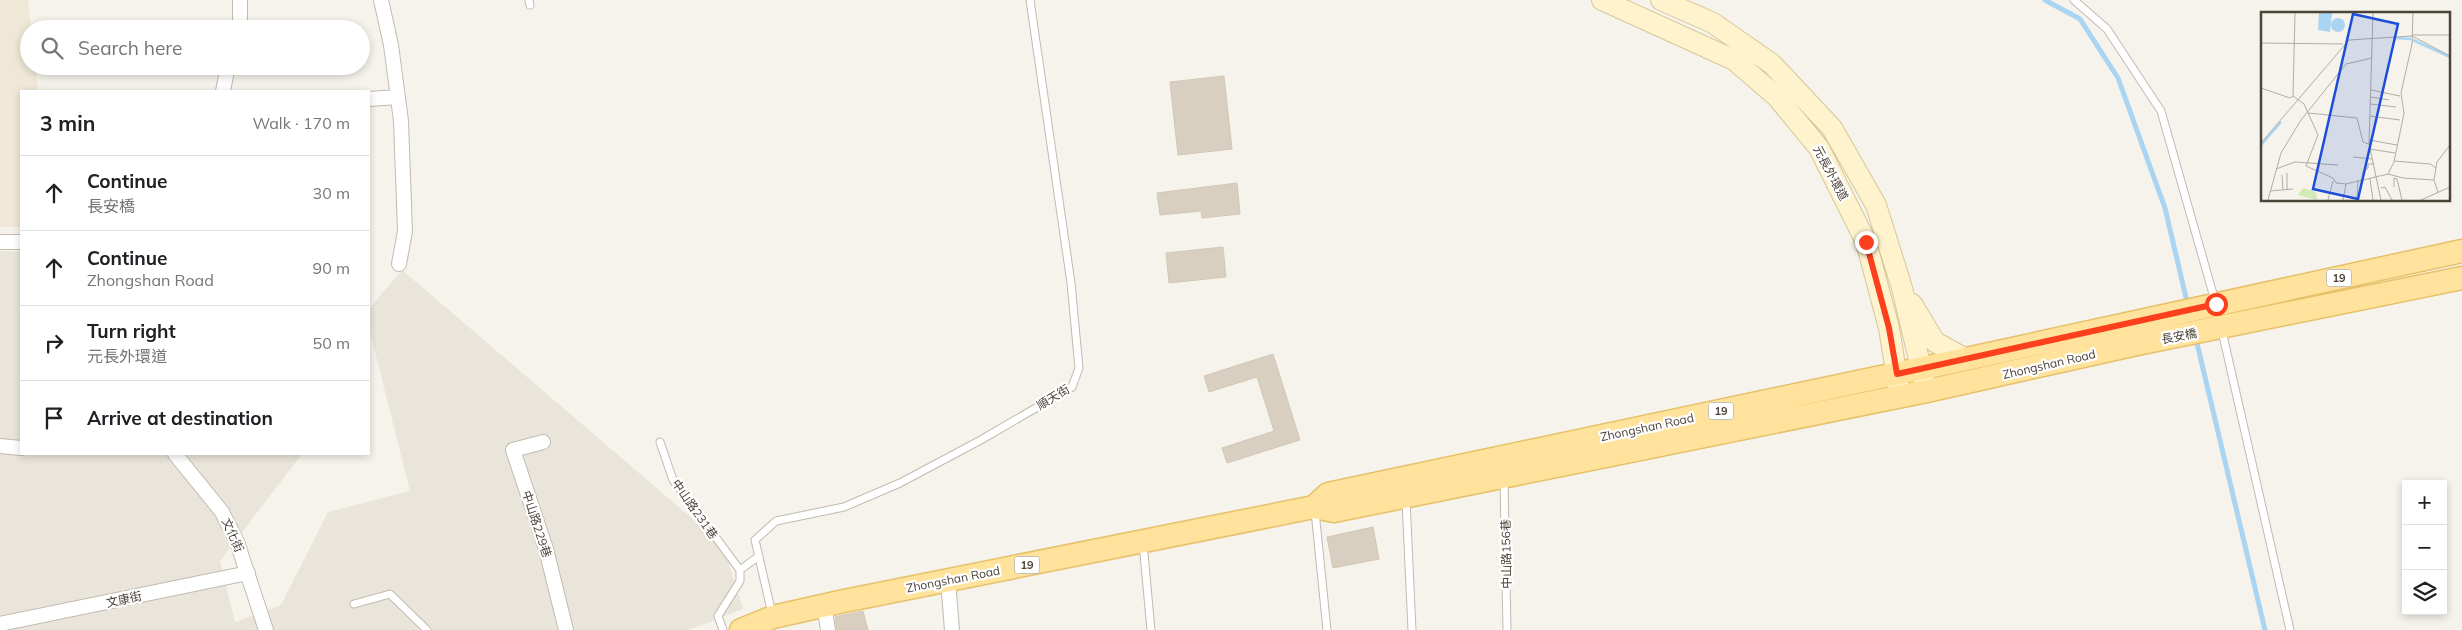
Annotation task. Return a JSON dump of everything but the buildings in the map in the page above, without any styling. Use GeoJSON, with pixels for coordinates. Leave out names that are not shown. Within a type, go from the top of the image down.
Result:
{"type":"FeatureCollection","features":[{"type":"Feature","properties":{"kind":"main road","name":"19"},"geometry":{"type":"LineString","coordinates":[[2218,316],[2462,251]]}},
{"type":"Feature","properties":{"kind":"main road","name":"19"},"geometry":{"type":"LineString","coordinates":[[2218,316],[2462,278]]}},
{"type":"Feature","properties":{"kind":"main road","name":"長安橋"},"geometry":{"type":"LineString","coordinates":[[2131,322],[2218,316]]}},
{"type":"Feature","properties":{"kind":"main road","name":"長安橋"},"geometry":{"type":"LineString","coordinates":[[2136,344],[2218,316]]}},
{"type":"Feature","properties":{"kind":"main road","name":"Zhongshan Road"},"geometry":{"type":"LineString","coordinates":[[1314,507],[1328,494],[1966,360],[2131,322]]}},
{"type":"Feature","properties":{"kind":"main road","name":"Zhongshan Road"},"geometry":{"type":"LineString","coordinates":[[741,630],[773,617],[824,605],[1143,543],[1314,507],[1334,511],[1406,497],[1900,397],[2136,344]]}},
{"type":"Feature","properties":{"kind":"street"},"geometry":{"type":"LineString","coordinates":[[240,0],[240,20]]}},
{"type":"Feature","properties":{"kind":"street"},"geometry":{"type":"LineString","coordinates":[[381,0],[392,45],[401,121],[405,231],[399,264]]}},
{"type":"Feature","properties":{"kind":"street","name":"元長外環道"},"geometry":{"type":"LineString","coordinates":[[1602,0],[1734,60],[1777,97],[1819,148],[1866,242],[1889,328],[1900,397]]}},
{"type":"Feature","properties":{"kind":"street","name":"元長外環道"},"geometry":{"type":"LineString","coordinates":[[1662,0],[1713,22],[1772,64],[1832,128],[1876,205],[1902,288],[1920,369],[1927,391]]}},
{"type":"Feature","properties":{"kind":"street"},"geometry":{"type":"LineString","coordinates":[[223,90],[226,75]]}},
{"type":"Feature","properties":{"kind":"street"},"geometry":{"type":"LineString","coordinates":[[370,99],[398,98]]}},
{"type":"Feature","properties":{"kind":"street"},"geometry":{"type":"LineString","coordinates":[[0,242],[20,242]]}},
{"type":"Feature","properties":{"kind":"street"},"geometry":{"type":"LineString","coordinates":[[1902,288],[1935,342],[1966,360]]}},
{"type":"Feature","properties":{"kind":"street","name":"中山路229巷"},"geometry":{"type":"LineString","coordinates":[[543,442],[513,450],[546,549],[566,630]]}},
{"type":"Feature","properties":{"kind":"street"},"geometry":{"type":"LineString","coordinates":[[0,446],[20,448]]}},
{"type":"Feature","properties":{"kind":"street","name":"文化街"},"geometry":{"type":"LineString","coordinates":[[176,455],[222,512],[237,542],[266,630]]}},
{"type":"Feature","properties":{"kind":"street","name":"文康街"},"geometry":{"type":"LineString","coordinates":[[0,624],[248,573]]}},
{"type":"Feature","properties":{"kind":"street"},"geometry":{"type":"LineString","coordinates":[[948,580],[952,630]]}},
{"type":"Feature","properties":{"kind":"street"},"geometry":{"type":"LineString","coordinates":[[824,605],[828,630]]}},
{"type":"Feature","properties":{"kind":"lane","name":"順天街"},"geometry":{"type":"LineString","coordinates":[[773,617],[756,540],[776,521],[844,507],[900,484],[1072,387],[1079,368],[1071,283],[1030,0]]}},
{"type":"Feature","properties":{"kind":"lane"},"geometry":{"type":"LineString","coordinates":[[2074,0],[2107,29],[2161,111],[2218,316],[2290,630]]}},
{"type":"Feature","properties":{"kind":"lane","name":"中山路231巷"},"geometry":{"type":"LineString","coordinates":[[660,442],[673,480],[740,570]]}},
{"type":"Feature","properties":{"kind":"lane","name":"中山路156巷"},"geometry":{"type":"LineString","coordinates":[[1504,477],[1507,630]]}},
{"type":"Feature","properties":{"kind":"lane"},"geometry":{"type":"LineString","coordinates":[[1406,497],[1412,630]]}},
{"type":"Feature","properties":{"kind":"lane"},"geometry":{"type":"LineString","coordinates":[[1314,507],[1326,630]]}},
{"type":"Feature","properties":{"kind":"lane"},"geometry":{"type":"LineString","coordinates":[[1143,543],[1151,630]]}},
{"type":"Feature","properties":{"kind":"lane"},"geometry":{"type":"LineString","coordinates":[[723,630],[718,616],[740,581],[740,570],[759,556]]}},
{"type":"Feature","properties":{"kind":"lane"},"geometry":{"type":"LineString","coordinates":[[354,604],[390,594],[427,630]]}},
{"type":"Feature","properties":{"kind":"shaded area"},"geometry":{"type":"Polygon","coordinates":[[[0,0],[28,0],[30,20],[20,20],[20,75],[37,75],[38,90],[20,90],[20,227],[0,227],[0,0]]]}},
{"type":"Feature","properties":{"kind":"shaded area"},"geometry":{"type":"Polygon","coordinates":[[[0,251],[20,252],[20,455],[301,455],[220,561],[235,622],[281,605],[328,512],[410,491],[370,332],[370,308],[402,270],[723,545],[743,609],[689,630],[0,630],[0,251]]]}},
{"type":"Feature","properties":{"kind":"waterway"},"geometry":{"type":"LineString","coordinates":[[2045,0],[2080,19],[2118,78],[2165,208],[2188,306]]}},
{"type":"Feature","properties":{"kind":"waterway"},"geometry":{"type":"LineString","coordinates":[[2196,339],[2265,630]]}},
{"type":"Feature","properties":{"kind":"route"},"geometry":{"type":"LineString","coordinates":[[1866,242],[1889,328],[1897,374],[2216,304]]}}]}
